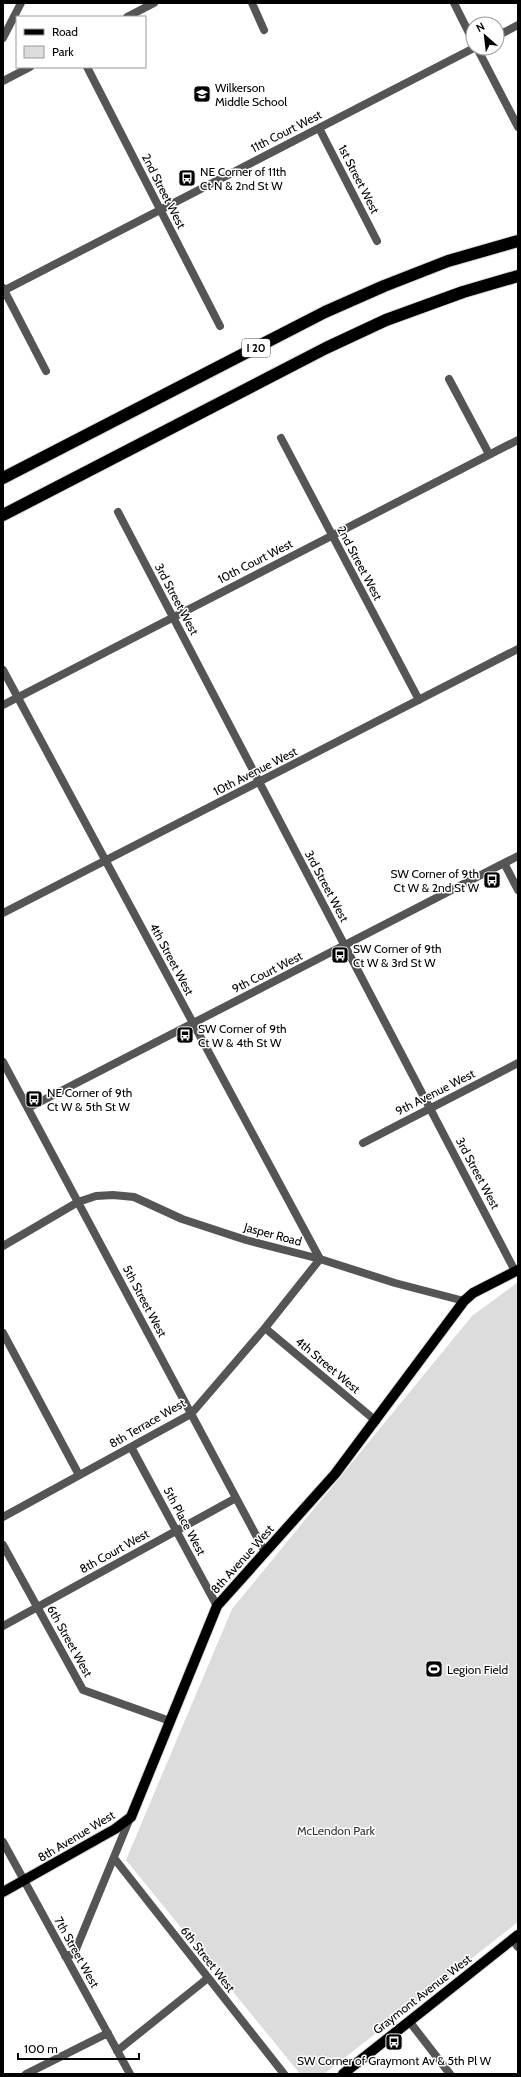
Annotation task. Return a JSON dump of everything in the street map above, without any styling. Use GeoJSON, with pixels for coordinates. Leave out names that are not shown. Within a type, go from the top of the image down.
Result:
{"type":"FeatureCollection","features":[{"type":"Feature","properties":{"kind":"highway","name":"I 20"},"geometry":{"type":"LineString","coordinates":[[3,478],[325,312],[384,286],[441,264],[518,241]]}},
{"type":"Feature","properties":{"kind":"highway"},"geometry":{"type":"LineString","coordinates":[[3,515],[326,348],[386,320],[463,292],[518,276]]}},
{"type":"Feature","properties":{"kind":"main road","name":"8th Avenue West"},"geometry":{"type":"LineString","coordinates":[[3,1892],[25,1882],[115,1829],[131,1817],[217,1606],[335,1474],[464,1301],[473,1293],[517,1271]]}},
{"type":"Feature","properties":{"kind":"main road","name":"Graymont Avenue West"},"geometry":{"type":"LineString","coordinates":[[343,2074],[409,2021],[516,1940]]}},
{"type":"Feature","properties":{"kind":"street"},"geometry":{"type":"LineString","coordinates":[[3,38],[21,3]]}},
{"type":"Feature","properties":{"kind":"street"},"geometry":{"type":"LineString","coordinates":[[129,16],[154,3]]}},
{"type":"Feature","properties":{"kind":"street"},"geometry":{"type":"LineString","coordinates":[[252,3],[264,30]]}},
{"type":"Feature","properties":{"kind":"street"},"geometry":{"type":"LineString","coordinates":[[454,3],[465,24]]}},
{"type":"Feature","properties":{"kind":"street"},"geometry":{"type":"LineString","coordinates":[[505,32],[518,25]]}},
{"type":"Feature","properties":{"kind":"street","name":"11th Court West"},"geometry":{"type":"LineString","coordinates":[[3,290],[465,53]]}},
{"type":"Feature","properties":{"kind":"street"},"geometry":{"type":"LineString","coordinates":[[481,56],[518,128]]}},
{"type":"Feature","properties":{"kind":"street"},"geometry":{"type":"LineString","coordinates":[[3,81],[28,68]]}},
{"type":"Feature","properties":{"kind":"street","name":"2nd Street West"},"geometry":{"type":"LineString","coordinates":[[88,68],[220,326]]}},
{"type":"Feature","properties":{"kind":"street","name":"1st Street West"},"geometry":{"type":"LineString","coordinates":[[319,128],[376,241]]}},
{"type":"Feature","properties":{"kind":"street"},"geometry":{"type":"LineString","coordinates":[[3,290],[46,371]]}},
{"type":"Feature","properties":{"kind":"street"},"geometry":{"type":"LineString","coordinates":[[450,379],[489,454]]}},
{"type":"Feature","properties":{"kind":"street","name":"2nd Street West"},"geometry":{"type":"LineString","coordinates":[[281,438],[419,700]]}},
{"type":"Feature","properties":{"kind":"street","name":"10th Court West"},"geometry":{"type":"LineString","coordinates":[[3,705],[173,616],[518,440]]}},
{"type":"Feature","properties":{"kind":"street","name":"3rd Street West"},"geometry":{"type":"LineString","coordinates":[[118,512],[517,1271]]}},
{"type":"Feature","properties":{"kind":"street","name":"10th Avenue West"},"geometry":{"type":"LineString","coordinates":[[3,913],[518,649]]}},
{"type":"Feature","properties":{"kind":"street","name":"4th Street West"},"geometry":{"type":"LineString","coordinates":[[3,670],[320,1259]]}},
{"type":"Feature","properties":{"kind":"street","name":"9th Court West"},"geometry":{"type":"LineString","coordinates":[[28,1108],[518,856]]}},
{"type":"Feature","properties":{"kind":"street"},"geometry":{"type":"LineString","coordinates":[[504,863],[518,890]]}},
{"type":"Feature","properties":{"kind":"street","name":"5th Street West"},"geometry":{"type":"LineString","coordinates":[[3,1062],[265,1552]]}},
{"type":"Feature","properties":{"kind":"street","name":"9th Avenue West"},"geometry":{"type":"LineString","coordinates":[[363,1143],[518,1063]]}},
{"type":"Feature","properties":{"kind":"street","name":"Jasper Road"},"geometry":{"type":"LineString","coordinates":[[78,1202],[96,1196],[113,1195],[134,1197],[182,1219],[210,1229],[320,1259],[395,1283],[464,1301]]}},
{"type":"Feature","properties":{"kind":"street"},"geometry":{"type":"LineString","coordinates":[[3,1246],[78,1202]]}},
{"type":"Feature","properties":{"kind":"street","name":"8th Terrace West"},"geometry":{"type":"LineString","coordinates":[[3,1517],[191,1414],[265,1328],[320,1259]]}},
{"type":"Feature","properties":{"kind":"street","name":"4th Street West"},"geometry":{"type":"LineString","coordinates":[[265,1328],[376,1421]]}},
{"type":"Feature","properties":{"kind":"street"},"geometry":{"type":"LineString","coordinates":[[3,1333],[79,1475]]}},
{"type":"Feature","properties":{"kind":"street","name":"5th Place West"},"geometry":{"type":"LineString","coordinates":[[131,1446],[217,1606]]}},
{"type":"Feature","properties":{"kind":"street","name":"8th Court West"},"geometry":{"type":"LineString","coordinates":[[3,1626],[236,1498]]}},
{"type":"Feature","properties":{"kind":"street","name":"6th Street West"},"geometry":{"type":"LineString","coordinates":[[3,1545],[83,1690],[170,1721]]}},
{"type":"Feature","properties":{"kind":"street"},"geometry":{"type":"LineString","coordinates":[[65,1956],[74,1954],[131,1817]]}},
{"type":"Feature","properties":{"kind":"street","name":"7th Street West"},"geometry":{"type":"LineString","coordinates":[[3,1842],[130,2074]]}},
{"type":"Feature","properties":{"kind":"street","name":"6th Street West"},"geometry":{"type":"LineString","coordinates":[[114,1858],[284,2074]]}},
{"type":"Feature","properties":{"kind":"street"},"geometry":{"type":"LineString","coordinates":[[117,2051],[208,1978]]}},
{"type":"Feature","properties":{"kind":"street"},"geometry":{"type":"LineString","coordinates":[[409,2021],[450,2074]]}},
{"type":"Feature","properties":{"kind":"street"},"geometry":{"type":"LineString","coordinates":[[26,2074],[108,2033]]}},
{"type":"Feature","properties":{"kind":"green space","name":"McLendon Park"},"geometry":{"type":"Polygon","coordinates":[[[518,1282],[518,1922],[324,2074],[300,2074],[126,1860],[232,1609],[472,1316],[518,1282]]]}},
{"type":"Feature","properties":{"kind":"place","name":"Wilkerson Middle School"},"geometry":{"type":"Point","coordinates":[202,94]}},
{"type":"Feature","properties":{"kind":"place","name":"NE Corner of 11th Ct N & 2nd St W"},"geometry":{"type":"Point","coordinates":[187,178]}},
{"type":"Feature","properties":{"kind":"place","name":"SW Corner of 9th Ct W & 2nd St W"},"geometry":{"type":"Point","coordinates":[492,880]}},
{"type":"Feature","properties":{"kind":"place","name":"SW Corner of 9th Ct W & 3rd St W"},"geometry":{"type":"Point","coordinates":[340,955]}},
{"type":"Feature","properties":{"kind":"place","name":"SW Corner of 9th Ct W & 4th St W"},"geometry":{"type":"Point","coordinates":[185,1035]}},
{"type":"Feature","properties":{"kind":"place","name":"NE Corner of 9th Ct W & 5th St W"},"geometry":{"type":"Point","coordinates":[34,1099]}},
{"type":"Feature","properties":{"kind":"place","name":"Legion Field"},"geometry":{"type":"Point","coordinates":[434,1669]}},
{"type":"Feature","properties":{"kind":"place","name":"SW Corner of Graymont Av & 5th Pl W"},"geometry":{"type":"Point","coordinates":[394,2042]}}]}
